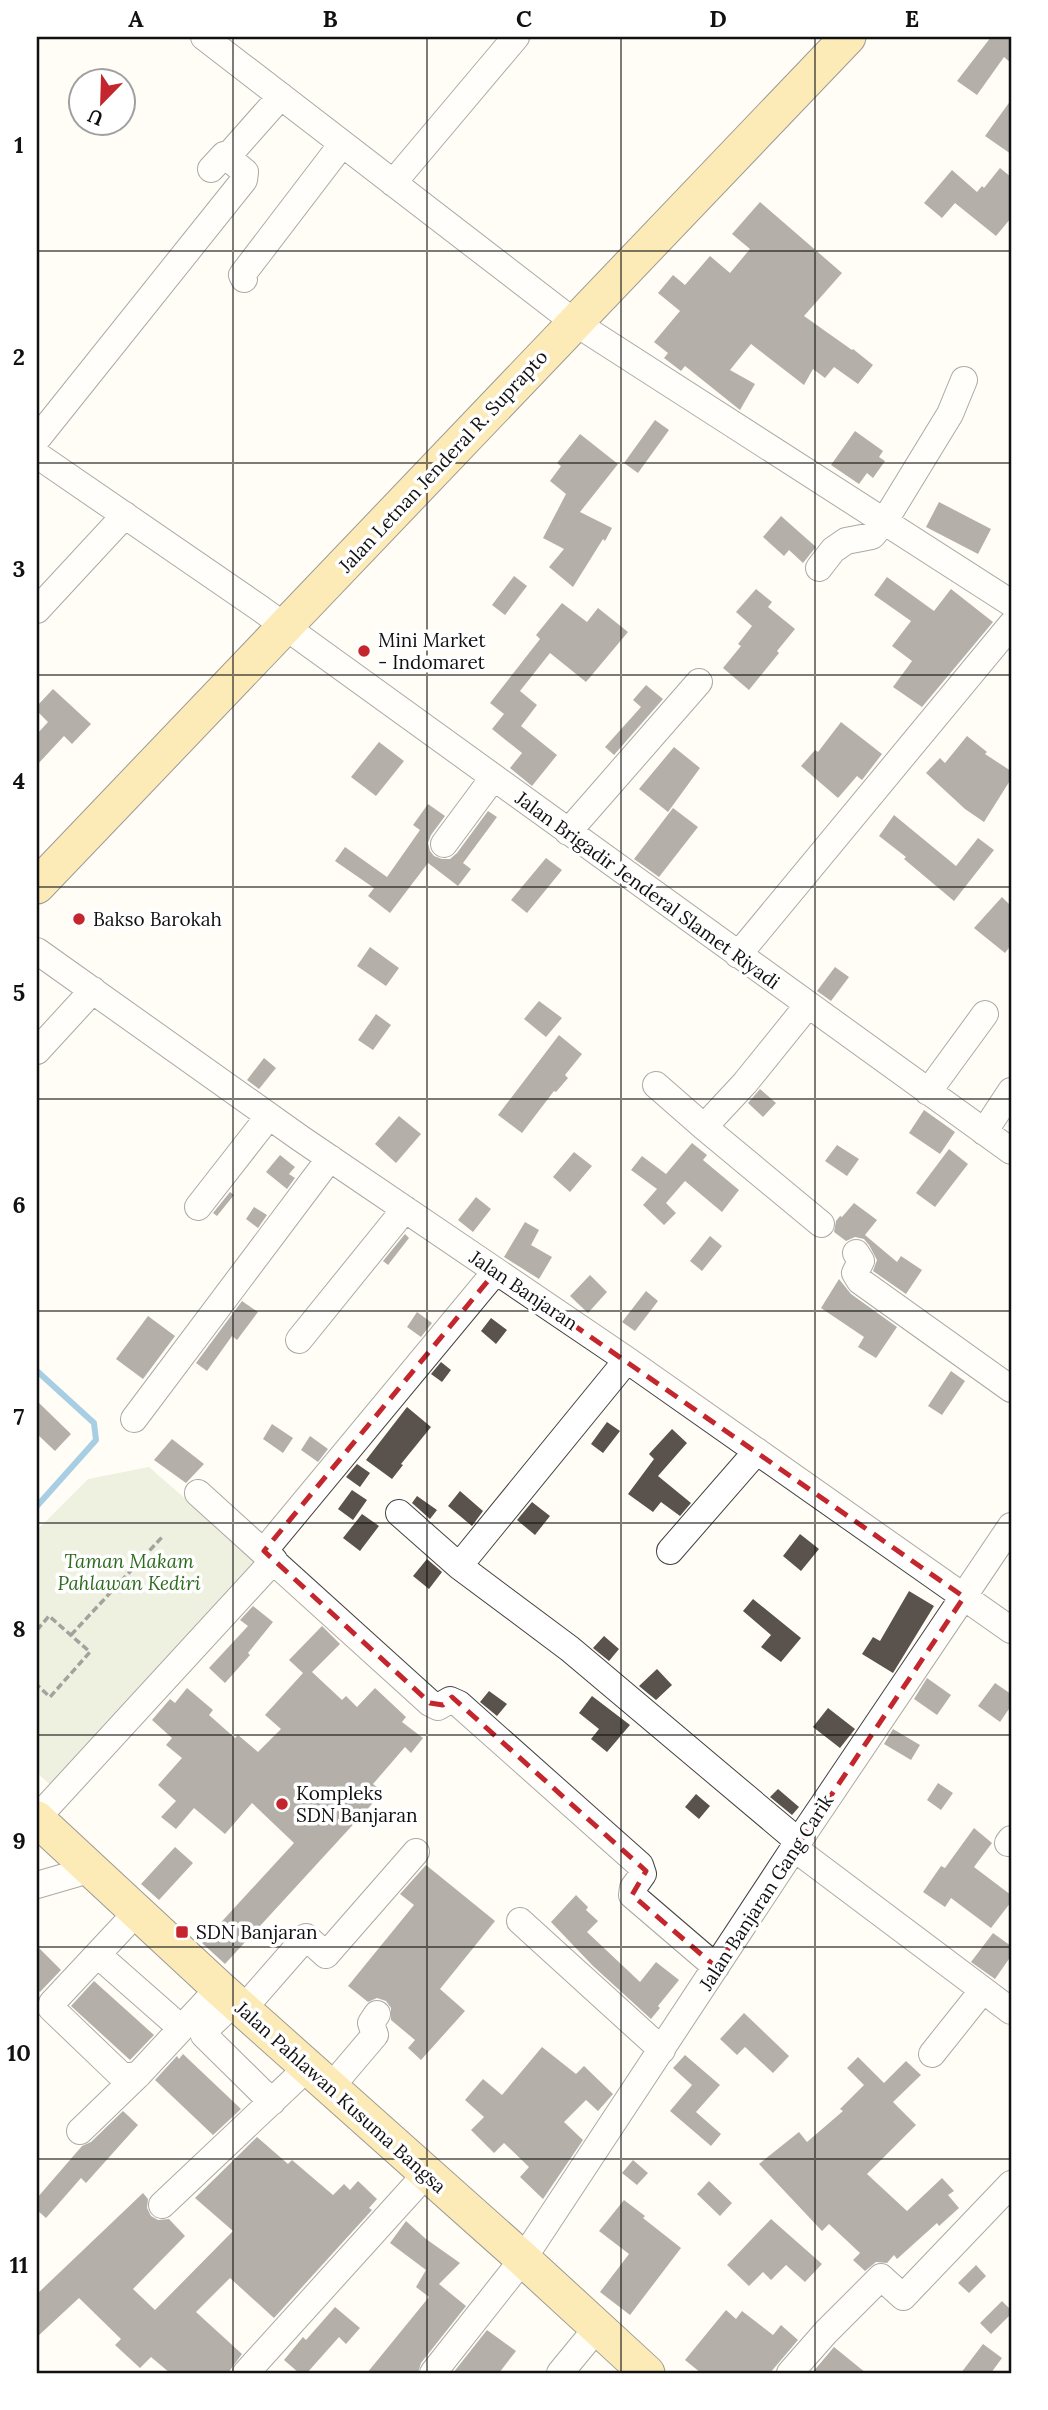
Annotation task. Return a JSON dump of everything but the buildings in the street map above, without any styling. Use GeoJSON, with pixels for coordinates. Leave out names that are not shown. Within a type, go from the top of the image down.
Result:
{"type":"FeatureCollection","features":[{"type":"Feature","properties":{"kind":"main road","name":"Jalan Letnan Jenderal R. Suprapto"},"geometry":{"type":"LineString","coordinates":[[37,886],[848,37]]}},
{"type":"Feature","properties":{"kind":"main road","name":"Jalan Pahlawan Kusuma Bangsa"},"geometry":{"type":"LineString","coordinates":[[37,1819],[232,2000],[647,2373]]}},
{"type":"Feature","properties":{"kind":"street"},"geometry":{"type":"LineString","coordinates":[[204,37],[574,322],[1011,603]]}},
{"type":"Feature","properties":{"kind":"street"},"geometry":{"type":"LineString","coordinates":[[393,183],[516,37]]}},
{"type":"Feature","properties":{"kind":"street"},"geometry":{"type":"LineString","coordinates":[[39,455],[244,180],[245,172],[219,163],[281,96]]}},
{"type":"Feature","properties":{"kind":"street"},"geometry":{"type":"LineString","coordinates":[[244,279],[242,275],[342,144]]}},
{"type":"Feature","properties":{"kind":"street"},"geometry":{"type":"LineString","coordinates":[[819,568],[833,550],[846,541],[872,536],[884,522],[950,414],[964,380]]}},
{"type":"Feature","properties":{"kind":"street","name":"Jalan Brigadir Jenderal Slamet Riyadi"},"geometry":{"type":"LineString","coordinates":[[39,455],[285,628],[1011,1151]]}},
{"type":"Feature","properties":{"kind":"street"},"geometry":{"type":"LineString","coordinates":[[37,610],[125,515]]}},
{"type":"Feature","properties":{"kind":"street"},"geometry":{"type":"LineString","coordinates":[[738,955],[1011,625]]}},
{"type":"Feature","properties":{"kind":"street"},"geometry":{"type":"LineString","coordinates":[[568,832],[699,682]]}},
{"type":"Feature","properties":{"kind":"street"},"geometry":{"type":"LineString","coordinates":[[444,844],[493,778]]}},
{"type":"Feature","properties":{"kind":"street","name":"Jalan Banjaran"},"geometry":{"type":"LineString","coordinates":[[37,951],[269,1116],[627,1360],[1011,1630]]}},
{"type":"Feature","properties":{"kind":"street"},"geometry":{"type":"LineString","coordinates":[[37,1051],[93,990]]}},
{"type":"Feature","properties":{"kind":"street"},"geometry":{"type":"LineString","coordinates":[[704,1127],[745,1083],[808,1005]]}},
{"type":"Feature","properties":{"kind":"street"},"geometry":{"type":"LineString","coordinates":[[928,1092],[985,1014]]}},
{"type":"Feature","properties":{"kind":"street"},"geometry":{"type":"LineString","coordinates":[[656,1085],[821,1224]]}},
{"type":"Feature","properties":{"kind":"street"},"geometry":{"type":"LineString","coordinates":[[984,1132],[1011,1091]]}},
{"type":"Feature","properties":{"kind":"street"},"geometry":{"type":"LineString","coordinates":[[198,1207],[269,1116]]}},
{"type":"Feature","properties":{"kind":"street"},"geometry":{"type":"LineString","coordinates":[[134,1419],[330,1157]]}},
{"type":"Feature","properties":{"kind":"street"},"geometry":{"type":"LineString","coordinates":[[299,1340],[405,1209]]}},
{"type":"Feature","properties":{"kind":"street"},"geometry":{"type":"LineString","coordinates":[[856,1253],[861,1261],[855,1273],[860,1281],[1011,1389]]}},
{"type":"Feature","properties":{"kind":"street"},"geometry":{"type":"LineString","coordinates":[[37,1819],[269,1555],[496,1271]]}},
{"type":"Feature","properties":{"kind":"street"},"geometry":{"type":"LineString","coordinates":[[459,1566],[627,1360]]}},
{"type":"Feature","properties":{"kind":"street"},"geometry":{"type":"LineString","coordinates":[[670,1551],[757,1451]]}},
{"type":"Feature","properties":{"kind":"street"},"geometry":{"type":"LineString","coordinates":[[198,1493],[430,1703],[438,1707],[450,1700],[459,1704],[640,1865],[643,1874],[633,1888],[632,1895],[716,1967]]}},
{"type":"Feature","properties":{"kind":"street"},"geometry":{"type":"LineString","coordinates":[[399,1513],[459,1566],[570,1650],[796,1845],[1011,2011]]}},
{"type":"Feature","properties":{"kind":"street","name":"Jalan Banjaran Gang Carik"},"geometry":{"type":"LineString","coordinates":[[433,2373],[523,2259],[796,1845],[1011,1526]]}},
{"type":"Feature","properties":{"kind":"street"},"geometry":{"type":"LineString","coordinates":[[272,2102],[204,2035],[206,2028],[232,2000],[306,1937],[326,1955],[416,1852]]}},
{"type":"Feature","properties":{"kind":"street"},"geometry":{"type":"LineString","coordinates":[[40,1886],[92,1869]]}},
{"type":"Feature","properties":{"kind":"street"},"geometry":{"type":"LineString","coordinates":[[137,1912],[52,2003],[51,2008],[123,2077],[138,2075]]}},
{"type":"Feature","properties":{"kind":"street"},"geometry":{"type":"LineString","coordinates":[[520,1921],[662,2050]]}},
{"type":"Feature","properties":{"kind":"street"},"geometry":{"type":"LineString","coordinates":[[98,1955],[181,2028]]}},
{"type":"Feature","properties":{"kind":"street"},"geometry":{"type":"LineString","coordinates":[[932,2054],[982,1990]]}},
{"type":"Feature","properties":{"kind":"street"},"geometry":{"type":"LineString","coordinates":[[80,2131],[138,2075],[181,2028],[232,2000]]}},
{"type":"Feature","properties":{"kind":"street"},"geometry":{"type":"LineString","coordinates":[[162,2205],[272,2102],[319,2078],[375,2035],[371,2023],[377,2014]]}},
{"type":"Feature","properties":{"kind":"street"},"geometry":{"type":"LineString","coordinates":[[246,2373],[426,2174]]}},
{"type":"Feature","properties":{"kind":"street"},"geometry":{"type":"LineString","coordinates":[[790,2373],[881,2277],[903,2297],[1011,2184]]}},
{"type":"Feature","properties":{"kind":"street"},"geometry":{"type":"LineString","coordinates":[[560,2373],[597,2328]]}},
{"type":"Feature","properties":{"kind":"path"},"geometry":{"type":"LineString","coordinates":[[71,1635],[164,1535]]}},
{"type":"Feature","properties":{"kind":"path"},"geometry":{"type":"LineString","coordinates":[[37,1630],[49,1616],[90,1652],[50,1697],[37,1685]]}},
{"type":"Feature","properties":{"kind":"highlighted area"},"geometry":{"type":"Polygon","coordinates":[[[496,1271],[964,1597],[716,1967],[632,1895],[646,1871],[452,1697],[443,1705],[430,1703],[264,1551],[496,1271]]]}},
{"type":"Feature","properties":{"kind":"green space","name":"Taman Makam Pahlawan Kediri"},"geometry":{"type":"Polygon","coordinates":[[[149,1467],[260,1564],[54,1788],[37,1773],[37,1530],[88,1479],[149,1467]]]}},
{"type":"Feature","properties":{"kind":"waterway"},"geometry":{"type":"LineString","coordinates":[[37,1371],[94,1423],[96,1440],[37,1506]]}},
{"type":"Feature","properties":{"kind":"place","name":"Mini Market - Indomaret"},"geometry":{"type":"Point","coordinates":[364,651]}},
{"type":"Feature","properties":{"kind":"place","name":"Bakso Barokah"},"geometry":{"type":"Point","coordinates":[79,919]}},
{"type":"Feature","properties":{"kind":"place","name":"Kompleks SDN Banjaran"},"geometry":{"type":"Point","coordinates":[282,1804]}},
{"type":"Feature","properties":{"kind":"place","name":"SDN Banjaran"},"geometry":{"type":"Point","coordinates":[182,1932]}}]}
